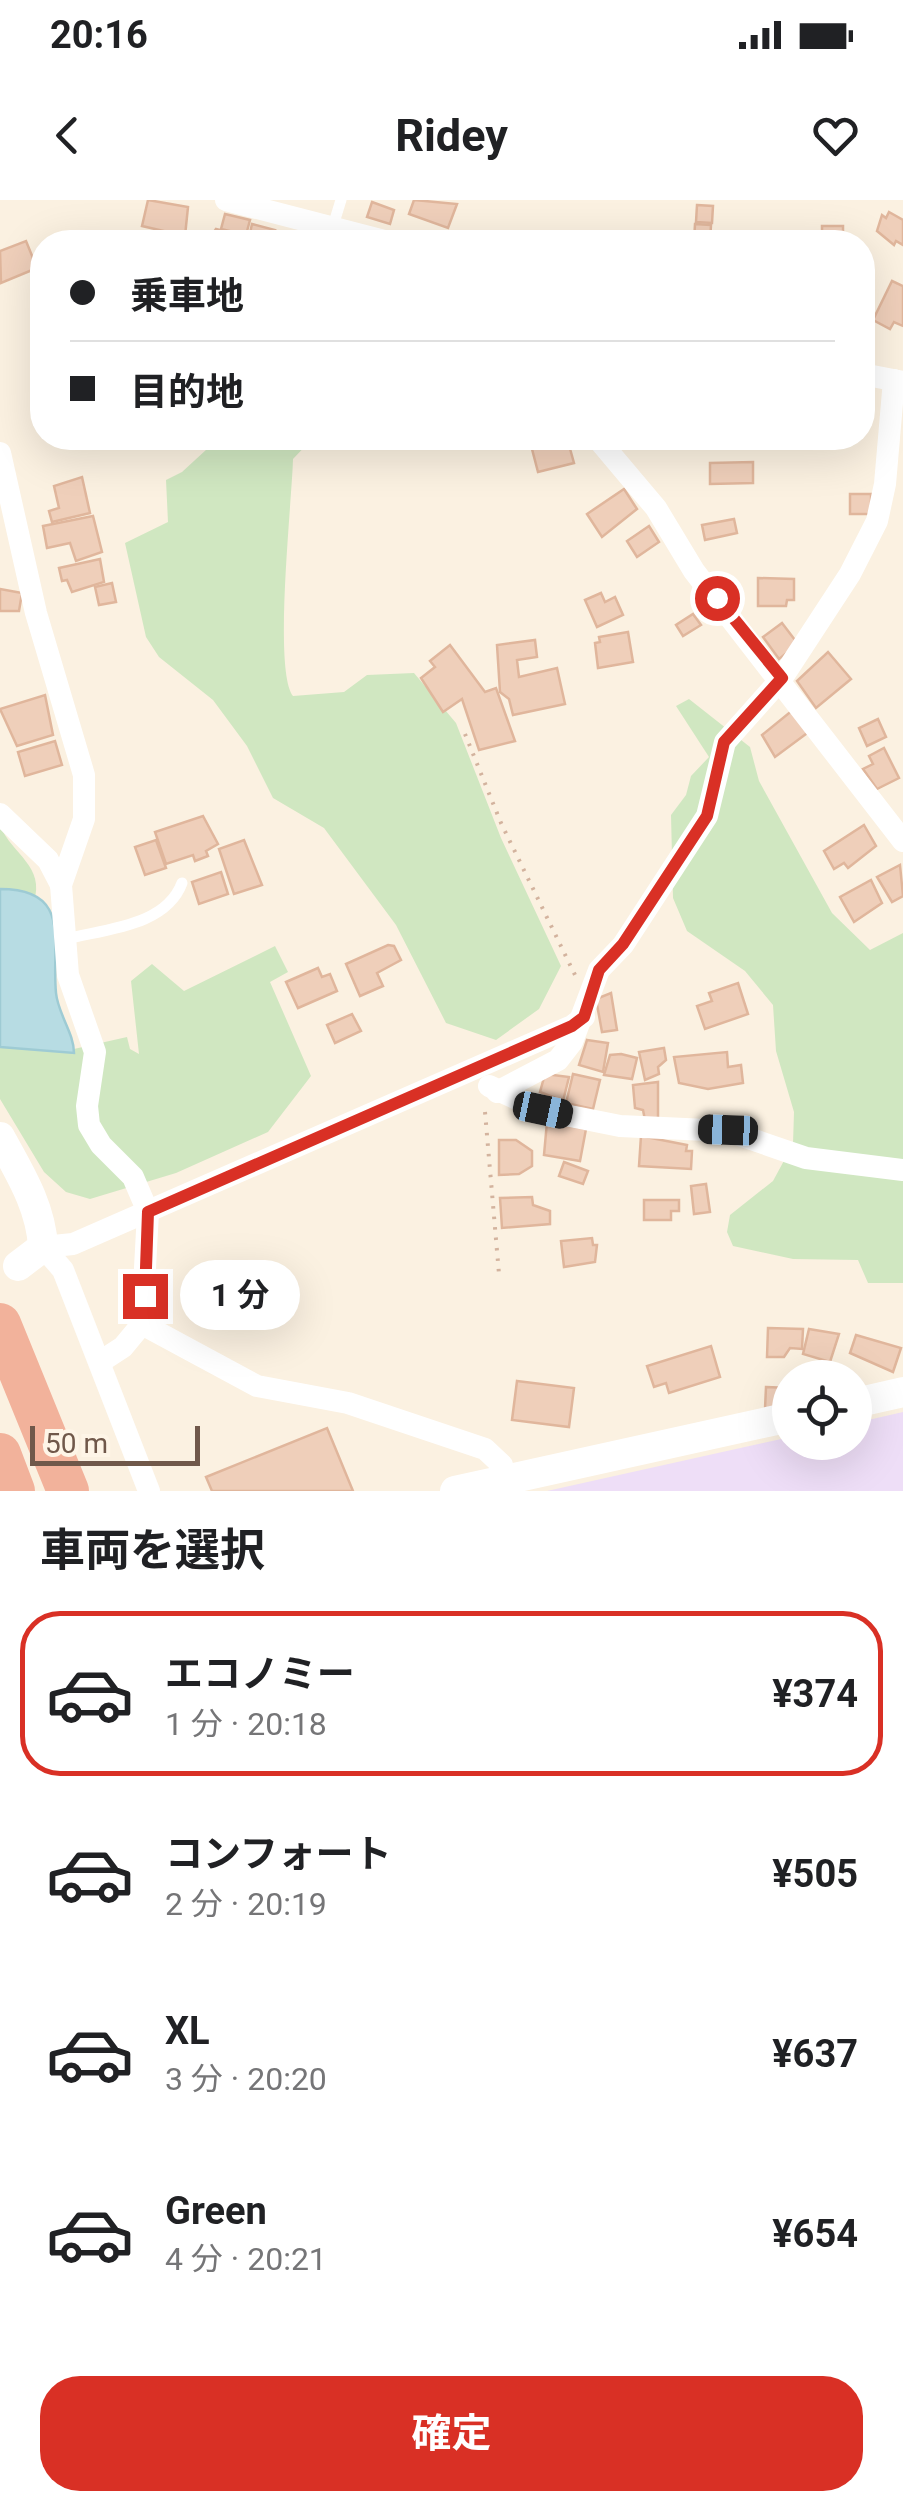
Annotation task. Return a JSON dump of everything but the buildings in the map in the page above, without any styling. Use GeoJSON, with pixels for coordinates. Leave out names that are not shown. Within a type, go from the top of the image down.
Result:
{"type":"FeatureCollection","features":[{"type":"Feature","properties":{"kind":"highway"},"geometry":{"type":"LineString","coordinates":[[0,1324],[68,1491]]}},
{"type":"Feature","properties":{"kind":"highway"},"geometry":{"type":"LineString","coordinates":[[0,1454],[14,1491]]}},
{"type":"Feature","properties":{"kind":"street"},"geometry":{"type":"LineString","coordinates":[[226,200],[347,230]]}},
{"type":"Feature","properties":{"kind":"street"},"geometry":{"type":"LineString","coordinates":[[18,1266],[43,1247],[72,1244],[484,1081],[558,1060],[586,1006],[599,970],[623,944],[707,816],[724,742],[782,678],[850,574],[877,521],[886,484],[899,381]]}},
{"type":"Feature","properties":{"kind":"street"},"geometry":{"type":"LineString","coordinates":[[607,450],[656,508],[694,570],[782,678],[903,841]]}},
{"type":"Feature","properties":{"kind":"street"},"geometry":{"type":"LineString","coordinates":[[0,453],[36,613],[84,775],[84,819],[61,885]]}},
{"type":"Feature","properties":{"kind":"street"},"geometry":{"type":"LineString","coordinates":[[0,814],[48,860],[61,885],[68,975],[95,1052],[87,1106],[89,1125],[101,1145],[133,1176],[148,1212],[142,1324],[122,1347],[100,1362]]}},
{"type":"Feature","properties":{"kind":"street"},"geometry":{"type":"LineString","coordinates":[[484,1081],[586,1006]]}},
{"type":"Feature","properties":{"kind":"street"},"geometry":{"type":"LineString","coordinates":[[484,1081],[543,1110],[620,1126],[728,1130],[806,1158],[903,1170]]}},
{"type":"Feature","properties":{"kind":"street"},"geometry":{"type":"LineString","coordinates":[[0,1138],[38,1213],[43,1247],[63,1270],[149,1491]]}},
{"type":"Feature","properties":{"kind":"street"},"geometry":{"type":"LineString","coordinates":[[142,1324],[257,1386],[348,1402],[484,1449],[502,1465],[505,1480]]}},
{"type":"Feature","properties":{"kind":"street"},"geometry":{"type":"LineString","coordinates":[[872,1399],[903,1392]]}},
{"type":"Feature","properties":{"kind":"street"},"geometry":{"type":"LineString","coordinates":[[455,1491],[772,1421]]}},
{"type":"Feature","properties":{"kind":"lane"},"geometry":{"type":"LineString","coordinates":[[333,226],[341,200]]}},
{"type":"Feature","properties":{"kind":"lane"},"geometry":{"type":"LineString","coordinates":[[66,939],[162,910],[177,896],[182,882]]}},
{"type":"Feature","properties":{"kind":"path"},"geometry":{"type":"LineString","coordinates":[[465,734],[586,1006]]}},
{"type":"Feature","properties":{"kind":"path"},"geometry":{"type":"LineString","coordinates":[[484,1081],[499,1274]]}},
{"type":"Feature","properties":{"kind":"shaded area"},"geometry":{"type":"Polygon","coordinates":[[[903,1412],[903,1491],[547,1491],[772,1441],[772,1460],[872,1460],[872,1419],[903,1412]]]}},
{"type":"Feature","properties":{"kind":"green space"},"geometry":{"type":"Polygon","coordinates":[[[206,450],[302,450],[293,459],[285,584],[284,654],[293,696],[344,692],[367,675],[414,673],[456,723],[501,838],[561,966],[539,1009],[496,1040],[446,1023],[396,925],[324,828],[273,798],[247,746],[213,700],[159,657],[146,637],[125,543],[168,522],[166,480],[182,472],[206,450]]]}},
{"type":"Feature","properties":{"kind":"green space"},"geometry":{"type":"Polygon","coordinates":[[[689,699],[750,747],[759,781],[832,913],[870,950],[903,933],[903,1283],[868,1283],[858,1260],[793,1259],[733,1246],[727,1232],[730,1215],[773,1181],[793,1144],[794,1112],[776,1051],[773,1005],[745,971],[687,931],[673,898],[671,815],[686,795],[691,776],[709,757],[676,706],[689,699]]]}},
{"type":"Feature","properties":{"kind":"green space"},"geometry":{"type":"Polygon","coordinates":[[[0,826],[32,870],[34,902],[0,892],[0,826]]]}},
{"type":"Feature","properties":{"kind":"green space"},"geometry":{"type":"Polygon","coordinates":[[[275,946],[288,972],[270,982],[311,1076],[268,1132],[176,1173],[90,1199],[66,1192],[44,1172],[0,1099],[0,1036],[65,1051],[127,1037],[130,1049],[139,1054],[131,981],[152,964],[184,991],[275,946]]]}},
{"type":"Feature","properties":{"kind":"water"},"geometry":{"type":"Polygon","coordinates":[[[0,889],[23,891],[39,898],[48,908],[54,922],[57,1001],[74,1053],[0,1047],[0,889]]]}},
{"type":"Feature","properties":{"kind":"route"},"geometry":{"type":"LineString","coordinates":[[145,1296],[148,1212],[572,1026],[584,1017],[599,970],[623,944],[688,839],[707,816],[724,742],[782,678],[717,598]]}}]}
